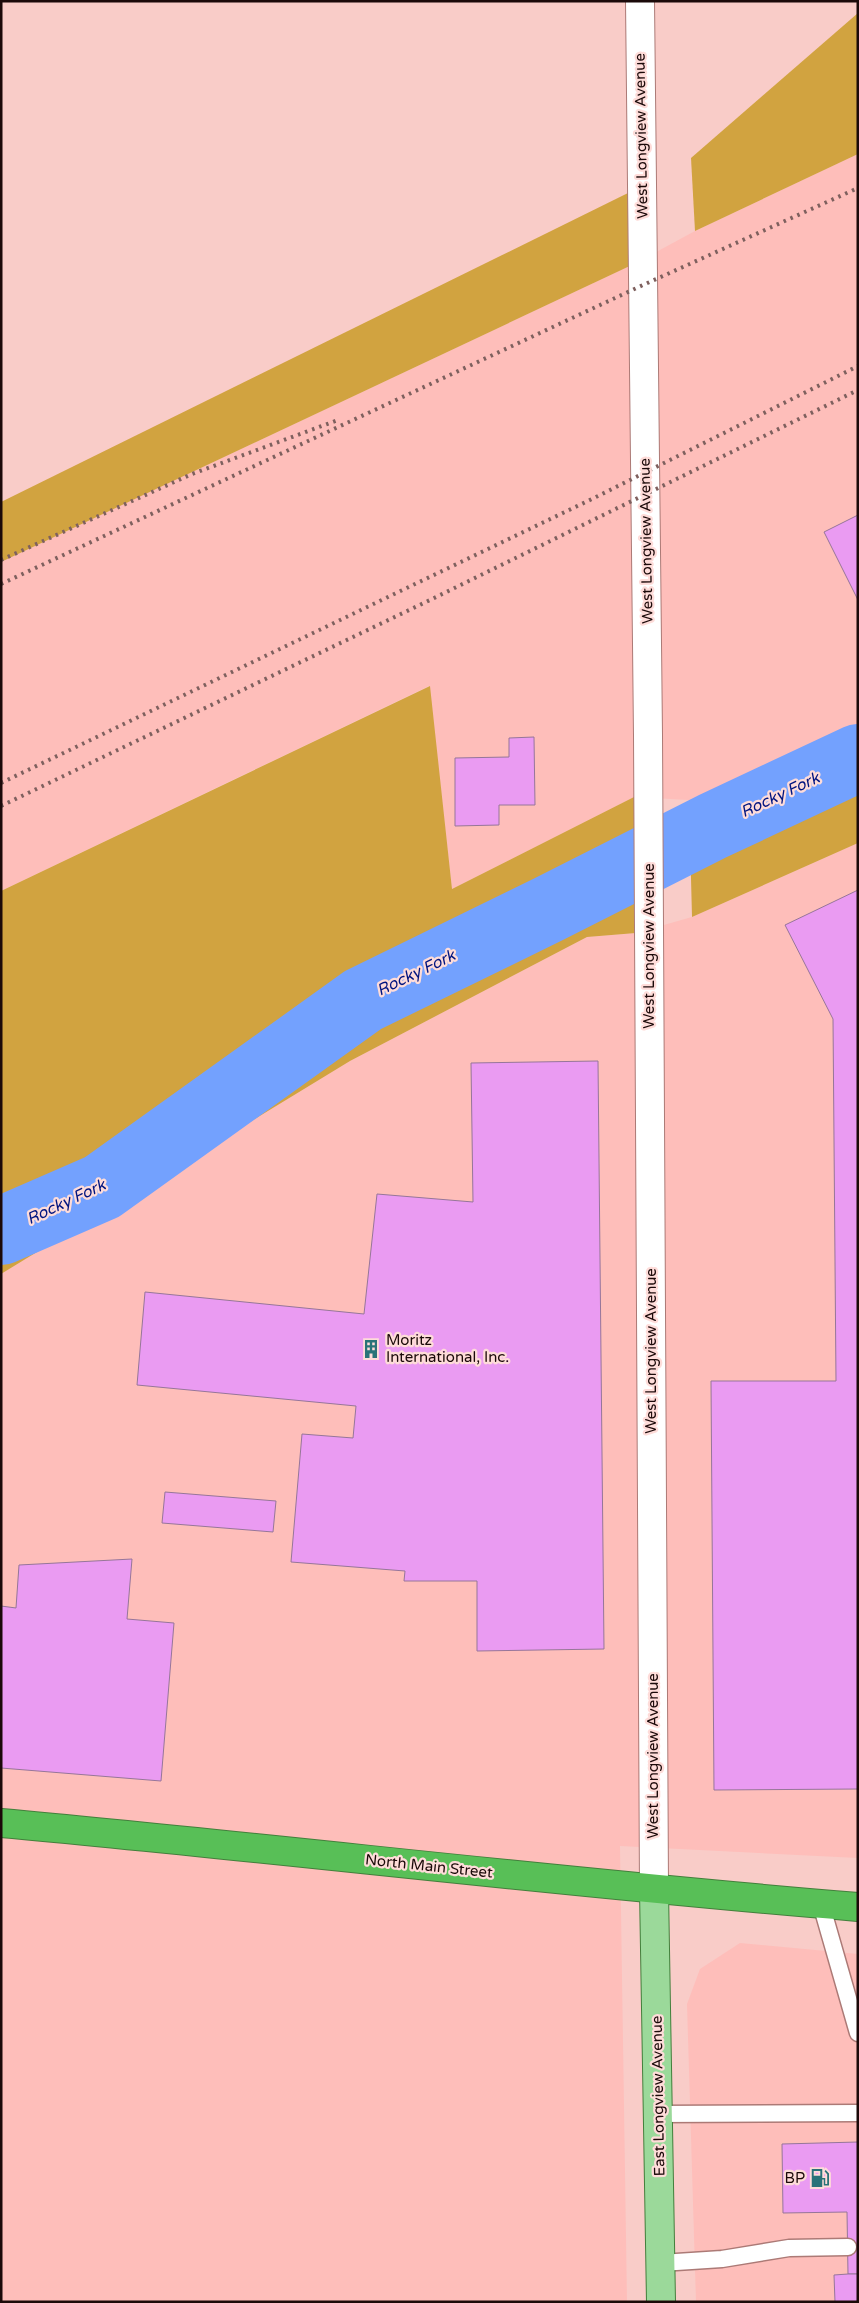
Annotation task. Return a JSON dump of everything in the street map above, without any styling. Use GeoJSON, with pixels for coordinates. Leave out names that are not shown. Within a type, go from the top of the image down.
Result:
{"type":"FeatureCollection","features":[{"type":"Feature","properties":{"kind":"highway","name":"North Main Street"},"geometry":{"type":"LineString","coordinates":[[1,1823],[133,1835],[654,1890],[858,1907]]}},
{"type":"Feature","properties":{"kind":"main road","name":"East Longview Avenue"},"geometry":{"type":"LineString","coordinates":[[654,1890],[662,2302]]}},
{"type":"Feature","properties":{"kind":"street","name":"West Longview Avenue"},"geometry":{"type":"LineString","coordinates":[[640,1],[648,735],[654,1890]]}},
{"type":"Feature","properties":{"kind":"lane"},"geometry":{"type":"LineString","coordinates":[[821,1904],[858,2033]]}},
{"type":"Feature","properties":{"kind":"lane"},"geometry":{"type":"LineString","coordinates":[[658,2114],[858,2113]]}},
{"type":"Feature","properties":{"kind":"lane"},"geometry":{"type":"LineString","coordinates":[[661,2263],[722,2259],[789,2248],[848,2247]]}},
{"type":"Feature","properties":{"kind":"shaded area"},"geometry":{"type":"Polygon","coordinates":[[[858,13],[858,154],[695,231],[691,158],[858,13]]]}},
{"type":"Feature","properties":{"kind":"shaded area"},"geometry":{"type":"Polygon","coordinates":[[[858,154],[858,726],[782,773],[727,798],[689,800],[634,797],[452,889],[429,686],[1,891],[1,562],[634,264],[695,231],[858,154]]]}},
{"type":"Feature","properties":{"kind":"shaded area"},"geometry":{"type":"Polygon","coordinates":[[[628,193],[634,264],[1,562],[1,502],[628,193]]]}},
{"type":"Feature","properties":{"kind":"shaded area"},"geometry":{"type":"Polygon","coordinates":[[[430,686],[452,889],[634,797],[636,933],[587,937],[350,1061],[1,1274],[1,891],[430,686]]]}},
{"type":"Feature","properties":{"kind":"shaded area"},"geometry":{"type":"Polygon","coordinates":[[[858,726],[858,843],[692,917],[689,800],[727,798],[782,773],[858,726]]]}},
{"type":"Feature","properties":{"kind":"shaded area"},"geometry":{"type":"Polygon","coordinates":[[[858,843],[858,1858],[620,1846],[627,2302],[1,2302],[1,1274],[350,1061],[587,937],[636,933],[692,917],[858,843]]]}},
{"type":"Feature","properties":{"kind":"shaded area"},"geometry":{"type":"Polygon","coordinates":[[[740,1943],[858,1954],[858,2302],[696,2302],[687,2004],[700,1969],[740,1943]]]}},
{"type":"Feature","properties":{"kind":"building"},"geometry":{"type":"Polygon","coordinates":[[[858,515],[858,600],[824,532],[858,515]]]}},
{"type":"Feature","properties":{"kind":"building"},"geometry":{"type":"Polygon","coordinates":[[[534,737],[535,805],[499,805],[499,825],[455,826],[455,758],[509,757],[509,738],[534,737]]]}},
{"type":"Feature","properties":{"kind":"building"},"geometry":{"type":"Polygon","coordinates":[[[858,890],[858,1789],[714,1790],[711,1381],[836,1381],[833,1019],[785,925],[858,890]]]}},
{"type":"Feature","properties":{"kind":"building","name":"Moritz International, Inc."},"geometry":{"type":"Polygon","coordinates":[[[598,1061],[604,1649],[477,1651],[477,1581],[404,1581],[405,1571],[291,1562],[302,1434],[353,1438],[356,1406],[137,1385],[145,1292],[364,1314],[377,1194],[473,1202],[471,1063],[598,1061]]]}},
{"type":"Feature","properties":{"kind":"building"},"geometry":{"type":"Polygon","coordinates":[[[165,1492],[276,1501],[273,1532],[162,1523],[165,1492]]]}},
{"type":"Feature","properties":{"kind":"building"},"geometry":{"type":"Polygon","coordinates":[[[132,1559],[127,1619],[174,1623],[161,1781],[1,1768],[1,1606],[16,1608],[19,1565],[132,1559]]]}},
{"type":"Feature","properties":{"kind":"building","name":"BP"},"geometry":{"type":"Polygon","coordinates":[[[858,2142],[858,2274],[848,2274],[847,2212],[783,2213],[782,2144],[858,2142]]]}},
{"type":"Feature","properties":{"kind":"building"},"geometry":{"type":"Polygon","coordinates":[[[858,2274],[858,2302],[835,2302],[834,2275],[858,2274]]]}},
{"type":"Feature","properties":{"kind":"waterway","name":"Rocky Fork"},"geometry":{"type":"LineString","coordinates":[[1,1231],[102,1187],[363,1000],[713,826],[858,758]]}},
{"type":"Feature","properties":{"kind":"railway"},"geometry":{"type":"LineString","coordinates":[[1,584],[643,285],[858,188]]}},
{"type":"Feature","properties":{"kind":"railway"},"geometry":{"type":"LineString","coordinates":[[1,783],[594,498],[858,366]]}},
{"type":"Feature","properties":{"kind":"railway"},"geometry":{"type":"LineString","coordinates":[[1,806],[430,600],[858,390]]}},
{"type":"Feature","properties":{"kind":"railway"},"geometry":{"type":"LineString","coordinates":[[1,560],[192,474],[338,420]]}},
{"type":"Feature","properties":{"kind":"place","name":"Moritz International, Inc."},"geometry":{"type":"Point","coordinates":[371,1349]}},
{"type":"Feature","properties":{"kind":"place","name":"BP"},"geometry":{"type":"Point","coordinates":[820,2178]}}]}
